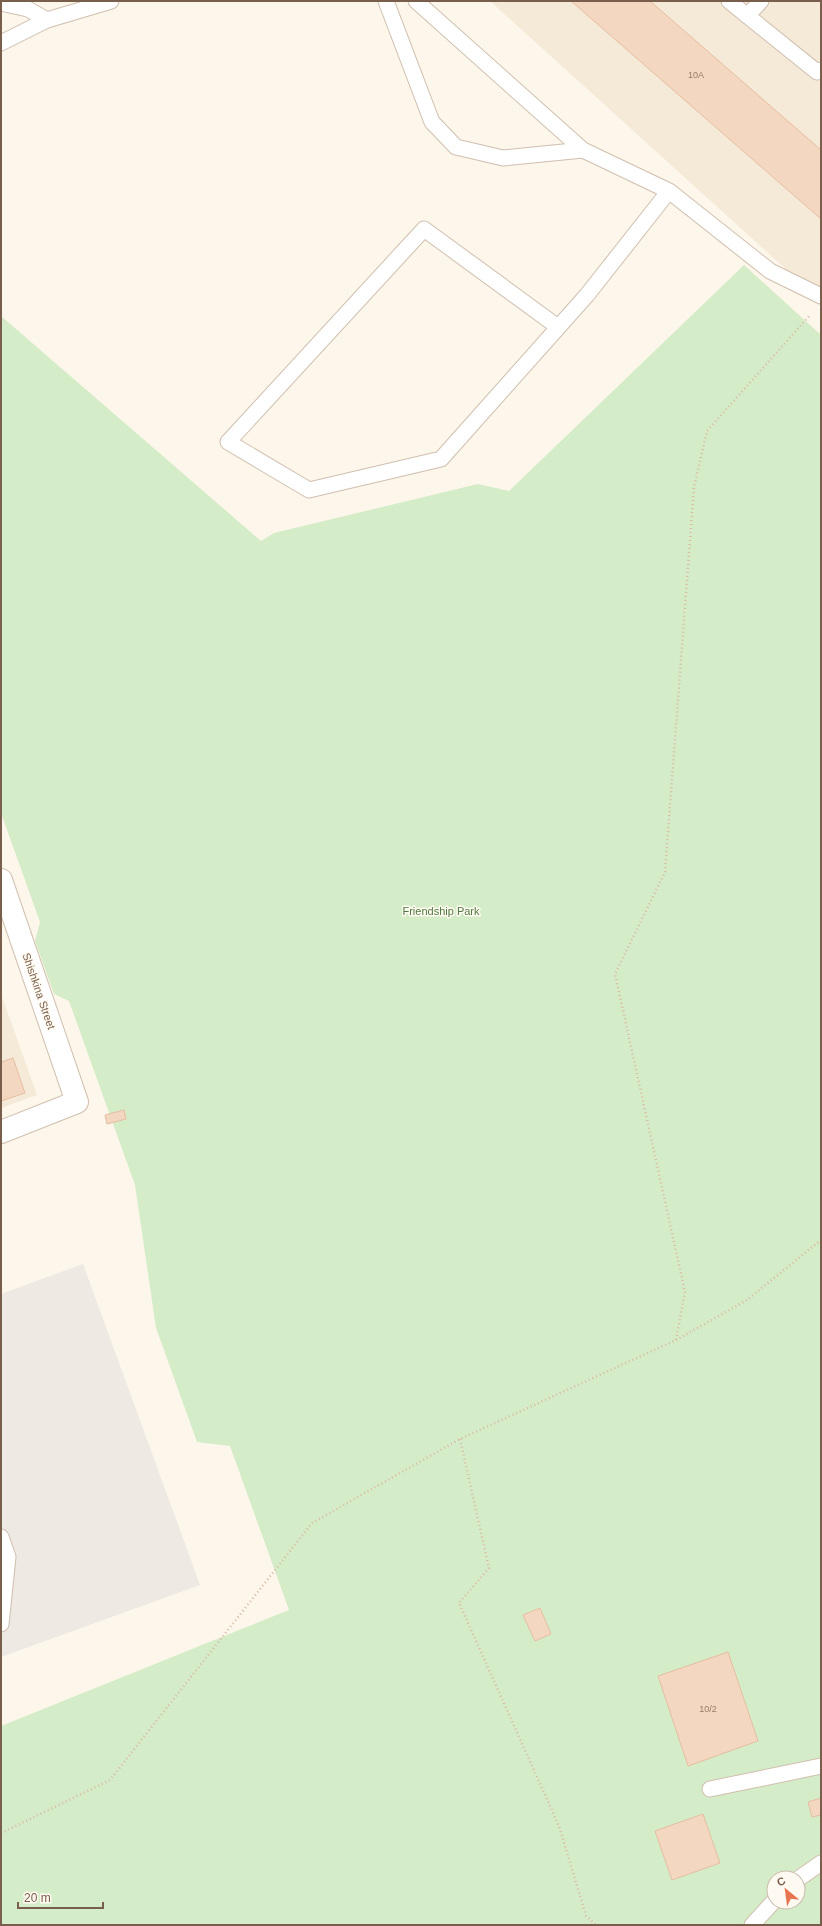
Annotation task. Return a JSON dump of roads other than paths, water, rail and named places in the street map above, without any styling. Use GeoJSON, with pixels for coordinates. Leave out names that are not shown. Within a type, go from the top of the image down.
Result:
{"type":"FeatureCollection","features":[{"type":"Feature","properties":{"kind":"street","name":"Shishkina Street"},"geometry":{"type":"LineString","coordinates":[[1,880],[77,1102],[1,1132]]}},
{"type":"Feature","properties":{"kind":"lane"},"geometry":{"type":"LineString","coordinates":[[1,43],[47,20],[112,1]]}},
{"type":"Feature","properties":{"kind":"lane"},"geometry":{"type":"LineString","coordinates":[[386,1],[432,122],[456,147],[503,158],[583,150]]}},
{"type":"Feature","properties":{"kind":"lane"},"geometry":{"type":"LineString","coordinates":[[416,1],[583,150],[669,191],[770,271],[821,296]]}},
{"type":"Feature","properties":{"kind":"lane"},"geometry":{"type":"LineString","coordinates":[[729,1],[817,72],[821,70]]}},
{"type":"Feature","properties":{"kind":"lane"},"geometry":{"type":"LineString","coordinates":[[747,16],[761,1]]}},
{"type":"Feature","properties":{"kind":"lane"},"geometry":{"type":"LineString","coordinates":[[1,3],[32,5],[47,20]]}},
{"type":"Feature","properties":{"kind":"lane"},"geometry":{"type":"LineString","coordinates":[[558,328],[424,229],[228,442],[308,490],[441,459],[558,328],[587,295],[669,191]]}},
{"type":"Feature","properties":{"kind":"lane"},"geometry":{"type":"LineString","coordinates":[[1,1537],[8,1557],[1,1624]]}},
{"type":"Feature","properties":{"kind":"lane"},"geometry":{"type":"LineString","coordinates":[[710,1789],[821,1766]]}},
{"type":"Feature","properties":{"kind":"lane"},"geometry":{"type":"LineString","coordinates":[[806,1873],[821,1863]]}},
{"type":"Feature","properties":{"kind":"lane"},"geometry":{"type":"LineString","coordinates":[[752,1925],[766,1910]]}},
{"type":"Feature","properties":{"kind":"park label","name":"Friendship Park"},"geometry":{"type":"Point","coordinates":[441,911]}}]}
